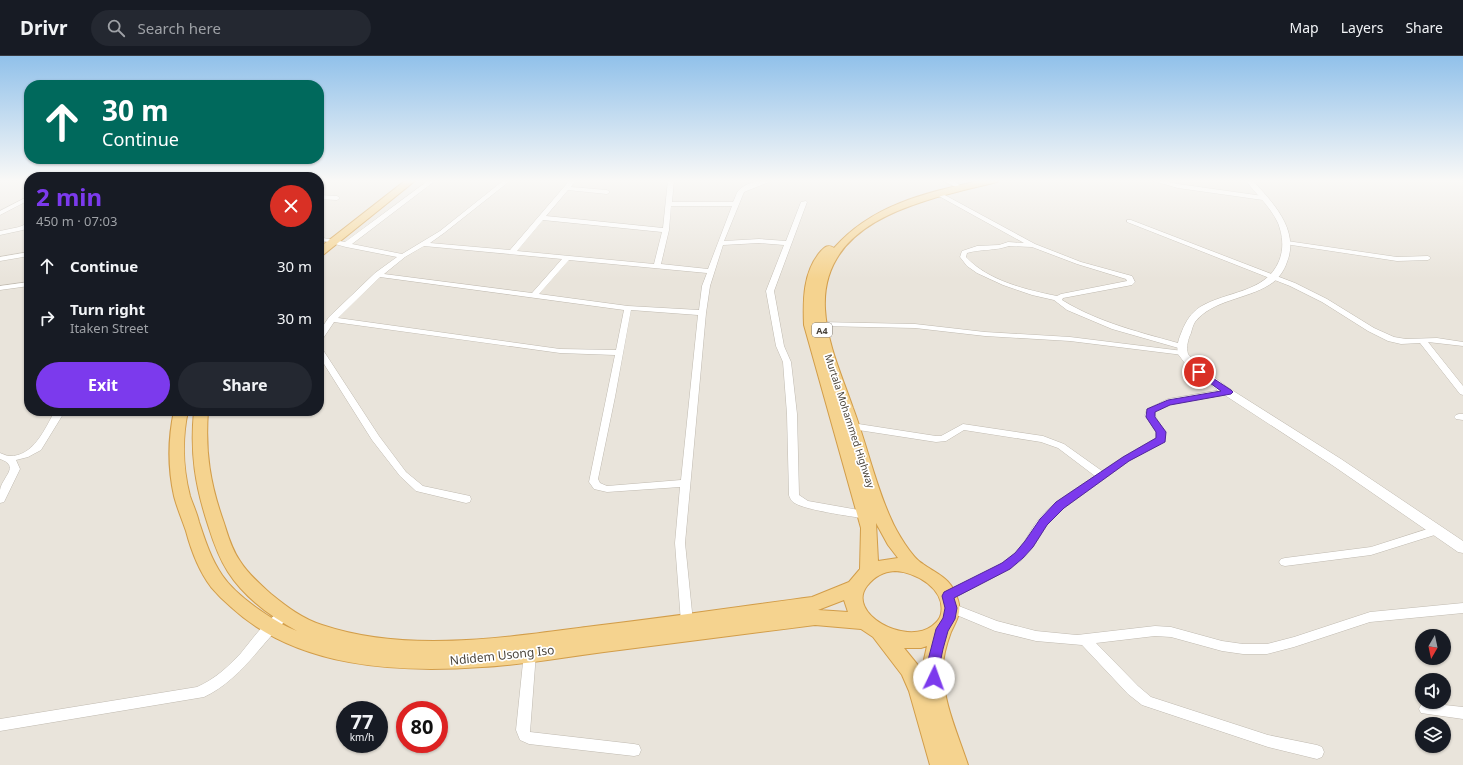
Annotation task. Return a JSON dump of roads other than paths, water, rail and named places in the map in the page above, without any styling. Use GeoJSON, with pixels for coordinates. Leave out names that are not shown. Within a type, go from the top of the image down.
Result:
{"type":"FeatureCollection","features":[{"type":"Feature","properties":{"kind":"highway"},"geometry":{"type":"LineString","coordinates":[[325,242],[360,213]]}},
{"type":"Feature","properties":{"kind":"highway"},"geometry":{"type":"LineString","coordinates":[[325,242],[366,213]]}},
{"type":"Feature","properties":{"kind":"highway","name":"Murtala Mohammed Highway"},"geometry":{"type":"LineString","coordinates":[[869,572],[869,528],[810,325],[809,302],[813,277],[818,264],[835,240],[863,219],[876,213]]}},
{"type":"Feature","properties":{"kind":"highway","name":"Murtala Mohammed Highway"},"geometry":{"type":"LineString","coordinates":[[885,213],[854,232],[830,260],[820,288],[821,324],[830,364],[881,516],[892,538],[916,569]]}},
{"type":"Feature","properties":{"kind":"highway","name":"Ndidem Usong Iso"},"geometry":{"type":"LineString","coordinates":[[180,416],[177,440],[181,494],[199,548],[214,578],[235,602],[259,620],[277,621],[303,626],[335,638],[378,645],[419,649],[498,645],[687,622],[812,604],[856,587]]}},
{"type":"Feature","properties":{"kind":"highway","name":"Ndidem Usong Iso"},"geometry":{"type":"LineString","coordinates":[[200,416],[198,436],[199,461],[205,491],[221,539],[235,568],[290,636],[323,648],[373,657],[451,661],[484,659],[815,617],[835,618],[873,628]]}},
{"type":"Feature","properties":{"kind":"highway"},"geometry":{"type":"LineString","coordinates":[[180,480],[205,491]]}},
{"type":"Feature","properties":{"kind":"highway","name":"A4"},"geometry":{"type":"LineString","coordinates":[[869,572],[883,566],[899,565],[916,569],[929,575],[940,584],[949,602]]}},
{"type":"Feature","properties":{"kind":"highway"},"geometry":{"type":"LineString","coordinates":[[869,572],[861,579],[856,587],[854,594],[856,608],[910,670],[919,691],[941,765]]}},
{"type":"Feature","properties":{"kind":"highway"},"geometry":{"type":"LineString","coordinates":[[235,602],[254,590]]}},
{"type":"Feature","properties":{"kind":"highway"},"geometry":{"type":"LineString","coordinates":[[873,628],[894,639],[908,641],[921,640],[933,636],[942,629],[949,619],[949,602]]}},
{"type":"Feature","properties":{"kind":"highway"},"geometry":{"type":"LineString","coordinates":[[942,629],[932,668],[940,712],[957,765]]}},
{"type":"Feature","properties":{"kind":"street"},"geometry":{"type":"LineString","coordinates":[[346,245],[389,213]]}},
{"type":"Feature","properties":{"kind":"street"},"geometry":{"type":"LineString","coordinates":[[324,331],[332,319],[378,275],[403,256],[424,244],[465,213]]}},
{"type":"Feature","properties":{"kind":"street"},"geometry":{"type":"LineString","coordinates":[[512,252],[547,213]]}},
{"type":"Feature","properties":{"kind":"street"},"geometry":{"type":"LineString","coordinates":[[657,266],[666,230],[667,213]]}},
{"type":"Feature","properties":{"kind":"street"},"geometry":{"type":"LineString","coordinates":[[687,622],[680,543],[684,484],[702,313],[706,286],[732,213]]}},
{"type":"Feature","properties":{"kind":"street"},"geometry":{"type":"LineString","coordinates":[[800,213],[770,291],[780,346],[787,362],[792,414],[794,495],[796,499],[806,504],[866,516]]}},
{"type":"Feature","properties":{"kind":"street"},"geometry":{"type":"LineString","coordinates":[[974,213],[1033,245],[1060,256],[1124,276],[1131,280],[1129,283],[1061,296],[1058,298],[1032,294],[1017,288],[982,272],[969,264],[963,256],[964,252],[977,248],[1000,247],[1008,244],[1033,245]]}},
{"type":"Feature","properties":{"kind":"street"},"geometry":{"type":"LineString","coordinates":[[1274,213],[1282,224],[1287,243],[1285,260],[1275,277],[1258,288],[1212,305],[1197,313],[1185,333],[1182,350],[1188,361],[1199,372],[1228,392],[1318,449],[1463,548]]}},
{"type":"Feature","properties":{"kind":"street"},"geometry":{"type":"LineString","coordinates":[[543,218],[666,230]]}},
{"type":"Feature","properties":{"kind":"street"},"geometry":{"type":"LineString","coordinates":[[1129,221],[1175,240],[1275,277],[1316,296],[1391,340],[1438,340],[1463,344]]}},
{"type":"Feature","properties":{"kind":"street"},"geometry":{"type":"LineString","coordinates":[[0,233],[24,228]]}},
{"type":"Feature","properties":{"kind":"street"},"geometry":{"type":"LineString","coordinates":[[720,243],[760,241],[788,243]]}},
{"type":"Feature","properties":{"kind":"street"},"geometry":{"type":"LineString","coordinates":[[325,242],[403,256]]}},
{"type":"Feature","properties":{"kind":"street"},"geometry":{"type":"LineString","coordinates":[[1287,243],[1397,259],[1428,258]]}},
{"type":"Feature","properties":{"kind":"street"},"geometry":{"type":"LineString","coordinates":[[424,244],[711,272]]}},
{"type":"Feature","properties":{"kind":"street"},"geometry":{"type":"LineString","coordinates":[[0,259],[24,255]]}},
{"type":"Feature","properties":{"kind":"street"},"geometry":{"type":"LineString","coordinates":[[534,294],[567,258]]}},
{"type":"Feature","properties":{"kind":"street"},"geometry":{"type":"LineString","coordinates":[[378,275],[534,294],[628,308],[702,313]]}},
{"type":"Feature","properties":{"kind":"street"},"geometry":{"type":"LineString","coordinates":[[0,288],[24,285]]}},
{"type":"Feature","properties":{"kind":"street"},"geometry":{"type":"LineString","coordinates":[[1058,298],[1058,302],[1115,327],[1182,350]]}},
{"type":"Feature","properties":{"kind":"street"},"geometry":{"type":"LineString","coordinates":[[628,308],[593,483],[596,486],[607,489],[684,484]]}},
{"type":"Feature","properties":{"kind":"street"},"geometry":{"type":"LineString","coordinates":[[332,319],[560,351],[619,353]]}},
{"type":"Feature","properties":{"kind":"street"},"geometry":{"type":"LineString","coordinates":[[821,324],[915,326],[985,334],[1070,339],[1182,350]]}},
{"type":"Feature","properties":{"kind":"street"},"geometry":{"type":"LineString","coordinates":[[1422,340],[1463,392]]}},
{"type":"Feature","properties":{"kind":"street"},"geometry":{"type":"LineString","coordinates":[[324,357],[362,414],[375,438],[403,474],[420,489],[466,499]]}},
{"type":"Feature","properties":{"kind":"street"},"geometry":{"type":"LineString","coordinates":[[949,602],[1006,566],[1019,556],[1029,544],[1043,522],[1060,505],[1126,459],[1161,440],[1161,432],[1150,417],[1150,411],[1168,402],[1228,392]]}},
{"type":"Feature","properties":{"kind":"street"},"geometry":{"type":"LineString","coordinates":[[4,457],[29,453],[38,448],[57,416]]}},
{"type":"Feature","properties":{"kind":"street"},"geometry":{"type":"LineString","coordinates":[[852,426],[936,439],[943,438],[964,427],[1042,439],[1061,446],[1102,476]]}},
{"type":"Feature","properties":{"kind":"street"},"geometry":{"type":"LineString","coordinates":[[0,499],[14,469],[14,464],[4,457]]}},
{"type":"Feature","properties":{"kind":"street"},"geometry":{"type":"LineString","coordinates":[[1285,562],[1347,556],[1371,551],[1438,530]]}},
{"type":"Feature","properties":{"kind":"street"},"geometry":{"type":"LineString","coordinates":[[949,602],[1010,630],[1059,639],[1084,639],[1155,631],[1171,632],[1222,646],[1243,649],[1266,649],[1294,642],[1370,617],[1463,608]]}},
{"type":"Feature","properties":{"kind":"street"},"geometry":{"type":"LineString","coordinates":[[0,725],[199,693],[210,688],[227,675],[277,621]]}},
{"type":"Feature","properties":{"kind":"street"},"geometry":{"type":"LineString","coordinates":[[1084,639],[1133,690],[1147,701],[1268,741],[1317,752]]}},
{"type":"Feature","properties":{"kind":"street"},"geometry":{"type":"LineString","coordinates":[[530,652],[523,730],[525,736],[528,738],[634,750]]}},
{"type":"Feature","properties":{"kind":"street"},"geometry":{"type":"LineString","coordinates":[[1426,709],[1463,712]]}}]}
